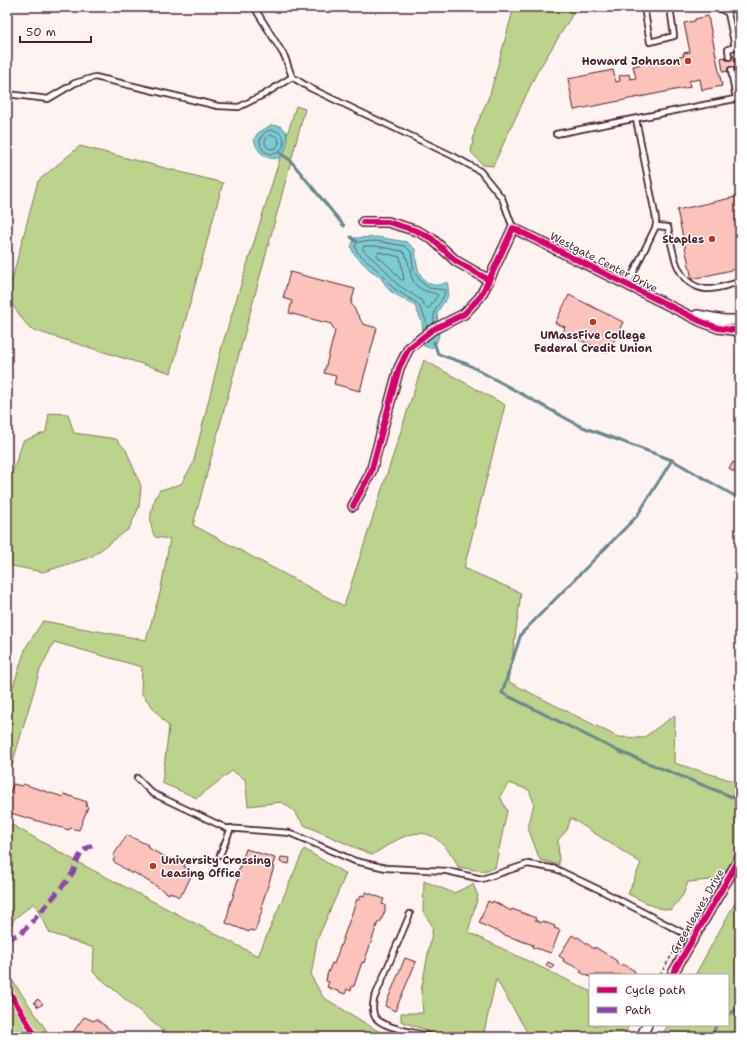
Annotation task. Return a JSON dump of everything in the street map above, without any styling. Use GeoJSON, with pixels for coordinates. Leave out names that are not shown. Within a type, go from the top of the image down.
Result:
{"type":"FeatureCollection","features":[{"type":"Feature","properties":{"kind":"street"},"geometry":{"type":"LineString","coordinates":[[363,222],[388,222],[418,231],[431,238],[456,261],[489,280]]}},
{"type":"Feature","properties":{"kind":"street"},"geometry":{"type":"LineString","coordinates":[[353,506],[372,472],[399,368],[409,348],[432,330],[449,323],[472,308],[489,280],[513,228]]}},
{"type":"Feature","properties":{"kind":"street","name":"Westgate Center Drive"},"geometry":{"type":"LineString","coordinates":[[513,228],[671,307],[718,328],[740,331]]}},
{"type":"Feature","properties":{"kind":"street","name":"Westgate Center Drive"},"geometry":{"type":"LineString","coordinates":[[671,307],[711,318],[740,320]]}},
{"type":"Feature","properties":{"kind":"street","name":"Greenleaves Drive"},"geometry":{"type":"LineString","coordinates":[[673,974],[740,858]]}},
{"type":"Feature","properties":{"kind":"street"},"geometry":{"type":"LineString","coordinates":[[641,1037],[646,1026]]}},
{"type":"Feature","properties":{"kind":"lane"},"geometry":{"type":"LineString","coordinates":[[254,7],[285,57],[292,77],[310,88],[453,156],[480,171],[502,198],[513,228]]}},
{"type":"Feature","properties":{"kind":"lane"},"geometry":{"type":"LineString","coordinates":[[644,7],[650,42],[674,36],[670,7]]}},
{"type":"Feature","properties":{"kind":"lane"},"geometry":{"type":"LineString","coordinates":[[717,7],[728,13],[737,46],[728,48],[729,57]]}},
{"type":"Feature","properties":{"kind":"lane"},"geometry":{"type":"LineString","coordinates":[[556,134],[738,99],[731,70]]}},
{"type":"Feature","properties":{"kind":"lane"},"geometry":{"type":"LineString","coordinates":[[7,94],[48,99],[75,83],[95,77],[218,106],[239,107],[265,94],[292,77]]}},
{"type":"Feature","properties":{"kind":"lane"},"geometry":{"type":"LineString","coordinates":[[627,286],[656,226],[636,118]]}},
{"type":"Feature","properties":{"kind":"lane"},"geometry":{"type":"LineString","coordinates":[[656,226],[668,227],[676,264],[684,278],[691,283],[707,289],[740,282]]}},
{"type":"Feature","properties":{"kind":"lane"},"geometry":{"type":"LineString","coordinates":[[137,778],[152,792],[226,828],[290,833],[321,845],[355,861],[386,868],[447,871],[482,878],[528,864],[556,869],[693,938]]}},
{"type":"Feature","properties":{"kind":"lane"},"geometry":{"type":"LineString","coordinates":[[220,855],[231,828]]}},
{"type":"Feature","properties":{"kind":"lane"},"geometry":{"type":"LineString","coordinates":[[410,914],[374,999],[373,1007],[376,1017],[386,1025],[431,1037]]}},
{"type":"Feature","properties":{"kind":"green space"},"geometry":{"type":"Polygon","coordinates":[[[514,7],[577,7],[536,74],[493,166],[483,165],[471,152],[475,129],[490,94],[514,7]]]}},
{"type":"Feature","properties":{"kind":"green space"},"geometry":{"type":"Polygon","coordinates":[[[296,106],[305,109],[193,525],[344,606],[424,360],[505,405],[464,568],[521,593],[509,682],[618,737],[643,738],[675,715],[674,763],[740,783],[740,846],[721,879],[688,882],[683,895],[671,910],[658,908],[628,894],[641,863],[571,818],[567,830],[558,840],[559,865],[540,860],[528,828],[534,803],[529,790],[509,783],[500,796],[507,811],[495,868],[482,871],[458,867],[454,858],[444,846],[435,838],[426,834],[417,833],[408,835],[372,855],[304,825],[294,811],[282,802],[248,806],[245,779],[232,771],[197,798],[162,783],[169,727],[141,693],[142,667],[54,642],[40,670],[7,782],[7,705],[26,647],[43,621],[146,640],[160,593],[170,539],[155,537],[151,526],[152,507],[160,490],[181,484],[193,464],[222,346],[296,106]]]}},
{"type":"Feature","properties":{"kind":"green space"},"geometry":{"type":"Polygon","coordinates":[[[80,146],[223,183],[171,373],[30,329],[7,298],[38,181],[80,146]]]}},
{"type":"Feature","properties":{"kind":"green space"},"geometry":{"type":"Polygon","coordinates":[[[49,413],[68,414],[74,433],[116,439],[126,450],[141,486],[139,507],[129,529],[91,557],[43,572],[7,565],[7,489],[23,441],[46,432],[49,413]]]}},
{"type":"Feature","properties":{"kind":"green space"},"geometry":{"type":"Polygon","coordinates":[[[7,822],[81,864],[258,956],[304,849],[346,874],[317,940],[311,976],[323,997],[378,1031],[401,1037],[170,1037],[93,972],[94,948],[50,933],[34,903],[14,919],[7,941],[7,822]]]}},
{"type":"Feature","properties":{"kind":"green space"},"geometry":{"type":"Polygon","coordinates":[[[424,881],[454,893],[473,884],[478,896],[468,932],[589,991],[589,1026],[628,1026],[623,1037],[530,1037],[496,979],[483,1037],[443,1037],[401,1021],[401,1013],[423,1013],[421,991],[433,927],[423,911],[424,881]]]}},
{"type":"Feature","properties":{"kind":"green space"},"geometry":{"type":"Polygon","coordinates":[[[740,894],[740,1037],[661,1037],[667,1026],[729,1026],[729,974],[696,974],[740,894]]]}},
{"type":"Feature","properties":{"kind":"green space"},"geometry":{"type":"Polygon","coordinates":[[[7,967],[8,974],[51,1037],[7,1037],[7,967]]]}},
{"type":"Feature","properties":{"kind":"water"},"geometry":{"type":"Polygon","coordinates":[[[271,125],[280,126],[286,131],[287,144],[282,157],[267,157],[260,152],[255,144],[254,139],[258,133],[271,125]]]}},
{"type":"Feature","properties":{"kind":"water"},"geometry":{"type":"Polygon","coordinates":[[[377,237],[407,242],[416,250],[417,265],[422,278],[433,285],[439,285],[447,282],[448,297],[437,314],[439,336],[435,346],[430,348],[424,346],[422,322],[415,306],[390,291],[380,277],[370,270],[354,254],[351,247],[355,238],[377,237]]]}},
{"type":"Feature","properties":{"kind":"building","name":"Howard Johnson"},"geometry":{"type":"Polygon","coordinates":[[[708,16],[722,86],[702,90],[700,79],[689,81],[690,87],[574,110],[568,79],[613,70],[616,82],[620,81],[619,76],[629,74],[630,79],[636,78],[633,66],[684,56],[683,53],[690,52],[684,23],[708,16]]]}},
{"type":"Feature","properties":{"kind":"building"},"geometry":{"type":"Polygon","coordinates":[[[734,56],[736,69],[723,72],[721,58],[734,56]]]}},
{"type":"Feature","properties":{"kind":"building","name":"Staples"},"geometry":{"type":"Polygon","coordinates":[[[740,196],[740,268],[692,279],[677,210],[740,196]]]}},
{"type":"Feature","properties":{"kind":"building"},"geometry":{"type":"Polygon","coordinates":[[[290,272],[355,289],[351,303],[363,324],[377,328],[360,391],[334,384],[336,376],[324,373],[335,331],[331,324],[289,313],[292,301],[283,298],[290,272]]]}},
{"type":"Feature","properties":{"kind":"building"},"geometry":{"type":"Polygon","coordinates":[[[569,295],[623,322],[608,353],[563,332],[565,327],[555,323],[569,295]]]}},
{"type":"Feature","properties":{"kind":"building"},"geometry":{"type":"Polygon","coordinates":[[[733,462],[740,466],[737,474],[729,469],[733,462]]]}},
{"type":"Feature","properties":{"kind":"building"},"geometry":{"type":"Polygon","coordinates":[[[13,784],[22,786],[23,784],[63,797],[64,794],[87,802],[86,806],[88,807],[79,830],[70,828],[69,830],[7,812],[7,801],[13,784]]]}},
{"type":"Feature","properties":{"kind":"building","name":"University Crossing Leasing Office"},"geometry":{"type":"Polygon","coordinates":[[[127,835],[148,845],[147,847],[172,861],[173,859],[185,865],[184,867],[193,872],[183,893],[181,893],[179,897],[170,892],[169,894],[133,872],[132,874],[113,861],[115,857],[113,856],[127,835]]]}},
{"type":"Feature","properties":{"kind":"building"},"geometry":{"type":"Polygon","coordinates":[[[246,849],[275,858],[272,867],[274,867],[261,907],[263,908],[255,931],[250,930],[249,932],[226,923],[231,900],[240,872],[238,872],[246,849]]]}},
{"type":"Feature","properties":{"kind":"building"},"geometry":{"type":"Polygon","coordinates":[[[281,857],[290,858],[289,864],[280,862],[281,857]]]}},
{"type":"Feature","properties":{"kind":"building"},"geometry":{"type":"Polygon","coordinates":[[[366,892],[384,899],[382,904],[385,905],[385,911],[380,923],[378,922],[364,963],[362,962],[354,986],[352,986],[351,991],[347,989],[345,994],[327,987],[329,982],[326,981],[327,975],[332,963],[334,964],[357,899],[359,900],[361,895],[364,896],[366,892]]]}},
{"type":"Feature","properties":{"kind":"building"},"geometry":{"type":"Polygon","coordinates":[[[488,901],[492,903],[493,901],[511,911],[512,909],[536,918],[535,920],[541,923],[542,921],[555,926],[554,928],[560,930],[551,953],[532,947],[533,945],[502,934],[479,923],[488,901]]]}},
{"type":"Feature","properties":{"kind":"building"},"geometry":{"type":"Polygon","coordinates":[[[572,935],[577,938],[578,937],[594,949],[595,947],[617,961],[616,962],[621,966],[623,964],[635,971],[634,973],[636,974],[589,974],[589,976],[580,972],[582,970],[563,961],[564,959],[559,956],[572,935]]]}},
{"type":"Feature","properties":{"kind":"building"},"geometry":{"type":"Polygon","coordinates":[[[405,958],[416,962],[395,1011],[385,1006],[405,958]]]}},
{"type":"Feature","properties":{"kind":"building"},"geometry":{"type":"Polygon","coordinates":[[[548,962],[554,965],[552,969],[546,966],[548,962]]]}},
{"type":"Feature","properties":{"kind":"building"},"geometry":{"type":"Polygon","coordinates":[[[38,999],[43,1004],[38,1007],[34,1002],[38,999]]]}},
{"type":"Feature","properties":{"kind":"building"},"geometry":{"type":"Polygon","coordinates":[[[84,1017],[94,1021],[96,1019],[120,1037],[76,1037],[77,1036],[73,1032],[84,1017]]]}},
{"type":"Feature","properties":{"kind":"waterway"},"geometry":{"type":"LineString","coordinates":[[280,153],[290,160],[344,226]]}},
{"type":"Feature","properties":{"kind":"waterway"},"geometry":{"type":"LineString","coordinates":[[351,237],[357,242]]}},
{"type":"Feature","properties":{"kind":"waterway"},"geometry":{"type":"LineString","coordinates":[[434,342],[438,354],[467,364],[580,426],[672,460],[740,499]]}},
{"type":"Feature","properties":{"kind":"waterway"},"geometry":{"type":"LineString","coordinates":[[672,460],[637,516],[521,634],[502,693],[618,751],[740,800]]}},
{"type":"Feature","properties":{"kind":"waterway"},"geometry":{"type":"LineString","coordinates":[[729,1014],[740,1007]]}},
{"type":"Feature","properties":{"kind":"waterway"},"geometry":{"type":"LineString","coordinates":[[712,1037],[716,1026]]}},
{"type":"Feature","properties":{"kind":"marked path"},"geometry":{"type":"LineString","coordinates":[[7,939],[21,933],[31,923],[71,876],[81,853],[92,845]]}},
{"type":"Feature","properties":{"kind":"cycle path"},"geometry":{"type":"LineString","coordinates":[[353,506],[371,472],[399,368],[409,348],[432,330],[464,314],[480,297],[489,280],[456,261],[431,238],[417,231],[388,222],[363,222]]}},
{"type":"Feature","properties":{"kind":"cycle path"},"geometry":{"type":"LineString","coordinates":[[489,280],[513,228],[700,321],[718,328],[740,331]]}},
{"type":"Feature","properties":{"kind":"cycle path"},"geometry":{"type":"LineString","coordinates":[[673,974],[740,858]]}},
{"type":"Feature","properties":{"kind":"cycle path"},"geometry":{"type":"LineString","coordinates":[[7,988],[36,1037]]}},
{"type":"Feature","properties":{"kind":"place","name":"Howard Johnson"},"geometry":{"type":"Point","coordinates":[688,61]}},
{"type":"Feature","properties":{"kind":"place","name":"Staples"},"geometry":{"type":"Point","coordinates":[712,239]}},
{"type":"Feature","properties":{"kind":"place","name":"UMassFive College Federal Credit Union"},"geometry":{"type":"Point","coordinates":[593,322]}},
{"type":"Feature","properties":{"kind":"place","name":"University Crossing Leasing Office"},"geometry":{"type":"Point","coordinates":[153,866]}}]}
